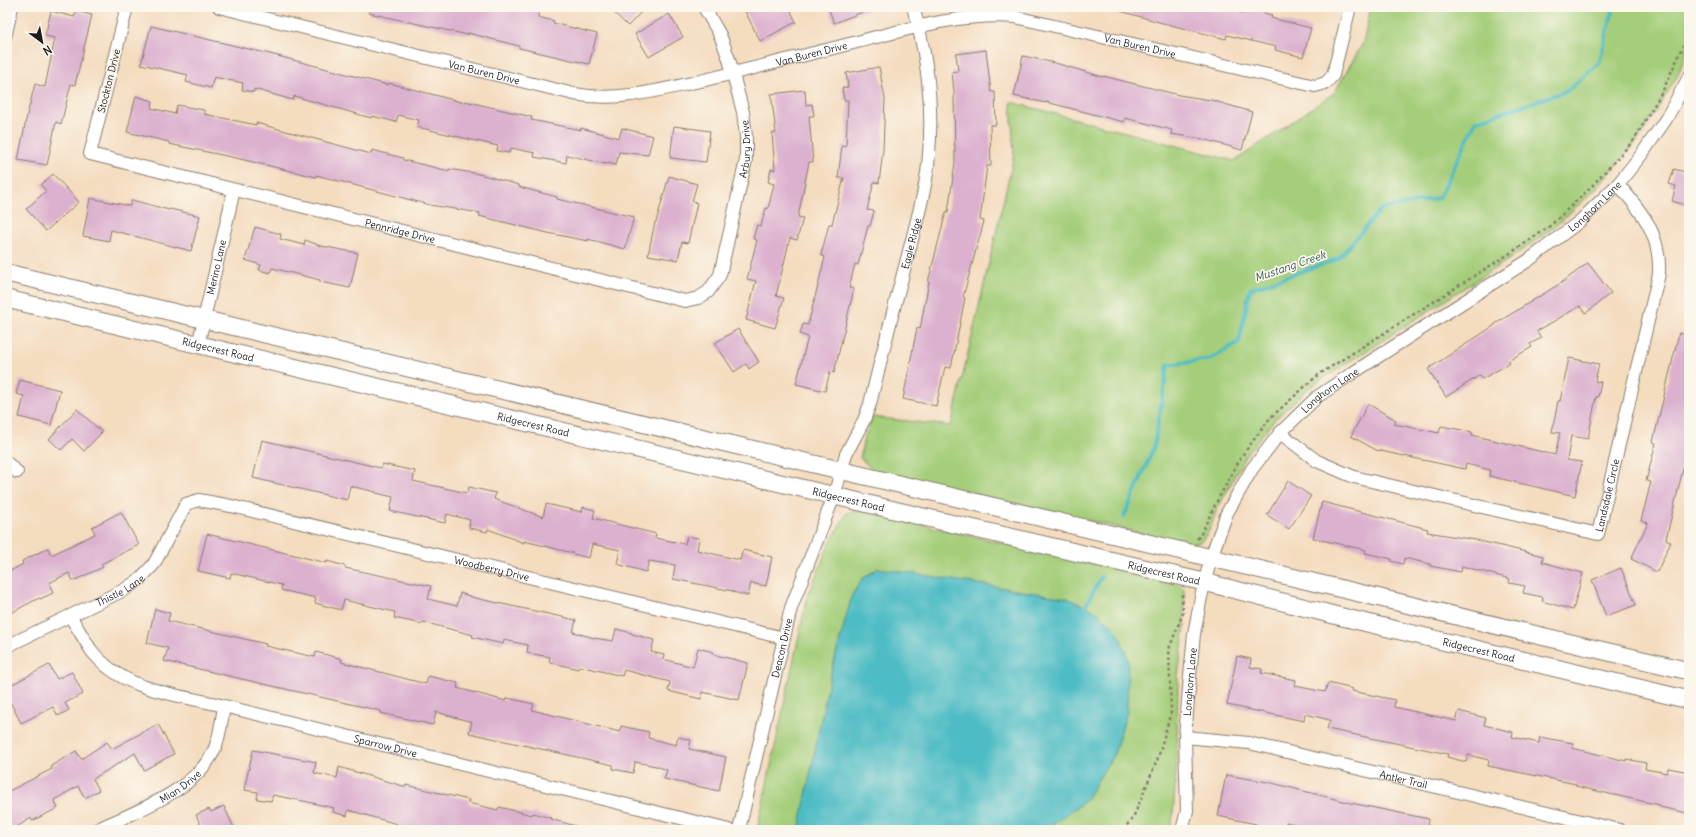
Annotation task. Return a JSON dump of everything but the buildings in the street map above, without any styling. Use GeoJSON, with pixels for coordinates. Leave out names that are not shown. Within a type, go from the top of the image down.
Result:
{"type":"FeatureCollection","features":[{"type":"Feature","properties":{"kind":"main road"},"geometry":{"type":"LineString","coordinates":[[7,273],[1689,671]]}},
{"type":"Feature","properties":{"kind":"main road","name":"Ridgecrest Road"},"geometry":{"type":"LineString","coordinates":[[7,299],[834,496],[1204,582],[1342,617],[1689,700]]}},
{"type":"Feature","properties":{"kind":"street","name":"Stockton Drive"},"geometry":{"type":"LineString","coordinates":[[90,154],[127,7]]}},
{"type":"Feature","properties":{"kind":"street","name":"Van Buren Drive"},"geometry":{"type":"LineString","coordinates":[[220,7],[586,96],[611,98],[639,94],[733,73],[919,26],[973,16],[1015,17],[1315,86],[1326,83],[1333,75],[1350,7]]}},
{"type":"Feature","properties":{"kind":"street","name":"Arbury Drive"},"geometry":{"type":"LineString","coordinates":[[704,7],[720,35],[733,73],[743,112],[746,136],[746,160],[720,275],[708,292]]}},
{"type":"Feature","properties":{"kind":"street","name":"Eagle Ridge"},"geometry":{"type":"LineString","coordinates":[[840,471],[846,454],[864,420],[870,404],[911,241],[929,156],[931,121],[927,82],[919,26],[913,7]]}},
{"type":"Feature","properties":{"kind":"street","name":"Longhorn Lane"},"geometry":{"type":"LineString","coordinates":[[1182,830],[1187,811],[1185,737],[1194,634],[1204,582],[1210,557],[1234,498],[1252,469],[1280,433],[1312,401],[1333,385],[1546,248],[1580,221],[1618,184],[1642,154],[1666,119],[1689,77]]}},
{"type":"Feature","properties":{"kind":"street","name":"Pennridge Drive"},"geometry":{"type":"LineString","coordinates":[[90,154],[685,301],[698,298],[708,292]]}},
{"type":"Feature","properties":{"kind":"street","name":"Landsdale Circle"},"geometry":{"type":"LineString","coordinates":[[1280,433],[1317,461],[1354,477],[1598,534],[1659,274],[1660,261],[1655,237],[1642,214],[1618,184]]}},
{"type":"Feature","properties":{"kind":"street","name":"Merino Lane"},"geometry":{"type":"LineString","coordinates":[[198,345],[234,190]]}},
{"type":"Feature","properties":{"kind":"street"},"geometry":{"type":"LineString","coordinates":[[7,463],[17,472]]}},
{"type":"Feature","properties":{"kind":"street","name":"Deacon Drive"},"geometry":{"type":"LineString","coordinates":[[739,830],[791,608],[834,496],[840,471]]}},
{"type":"Feature","properties":{"kind":"street","name":"Woodberry Drive"},"geometry":{"type":"LineString","coordinates":[[199,500],[247,510],[784,638]]}},
{"type":"Feature","properties":{"kind":"street","name":"Thistle Lane"},"geometry":{"type":"LineString","coordinates":[[7,646],[124,590],[140,579],[154,564],[179,520],[186,504],[199,500]]}},
{"type":"Feature","properties":{"kind":"street","name":"Sparrow Drive"},"geometry":{"type":"LineString","coordinates":[[70,616],[92,650],[114,672],[149,689],[729,830]]}},
{"type":"Feature","properties":{"kind":"street","name":"Mian Drive"},"geometry":{"type":"LineString","coordinates":[[96,830],[173,793],[198,773],[214,749],[224,706]]}},
{"type":"Feature","properties":{"kind":"street","name":"Antler Trail"},"geometry":{"type":"LineString","coordinates":[[1185,737],[1249,743],[1620,830]]}},
{"type":"Feature","properties":{"kind":"lane"},"geometry":{"type":"LineString","coordinates":[[7,42],[15,7]]}},
{"type":"Feature","properties":{"kind":"path"},"geometry":{"type":"LineString","coordinates":[[1195,540],[1200,536],[1241,457],[1270,418],[1318,375],[1512,252],[1549,226],[1591,187],[1634,140],[1663,90],[1689,34]]}},
{"type":"Feature","properties":{"kind":"path"},"geometry":{"type":"LineString","coordinates":[[1123,830],[1133,818],[1142,798],[1158,758],[1172,712],[1169,649],[1183,613],[1182,594]]}},
{"type":"Feature","properties":{"kind":"green space"},"geometry":{"type":"Polygon","coordinates":[[[1371,7],[1689,7],[1689,45],[1678,75],[1639,139],[1595,190],[1554,227],[1511,258],[1310,387],[1275,419],[1247,453],[1216,512],[1208,533],[1200,542],[1187,544],[873,470],[860,458],[863,442],[872,417],[951,426],[1014,155],[1011,102],[1235,161],[1334,93],[1363,43],[1371,7]]]}},
{"type":"Feature","properties":{"kind":"green space"},"geometry":{"type":"Polygon","coordinates":[[[855,509],[1176,583],[1184,589],[1185,625],[1178,676],[1177,758],[1173,816],[1170,830],[757,830],[807,598],[829,544],[846,514],[855,509]]]}},
{"type":"Feature","properties":{"kind":"water"},"geometry":{"type":"Polygon","coordinates":[[[878,568],[1067,598],[1096,611],[1118,632],[1128,659],[1127,712],[1114,754],[1085,801],[1045,830],[799,830],[829,680],[852,595],[862,579],[878,568]]]}},
{"type":"Feature","properties":{"kind":"waterway","name":"Mustang Creek"},"geometry":{"type":"LineString","coordinates":[[1124,517],[1154,447],[1168,365],[1211,359],[1239,342],[1250,289],[1338,259],[1381,209],[1439,198],[1476,121],[1567,91],[1599,63],[1614,7]]}},
{"type":"Feature","properties":{"kind":"waterway","name":"Mustang Creek"},"geometry":{"type":"LineString","coordinates":[[1085,607],[1101,577]]}}]}
